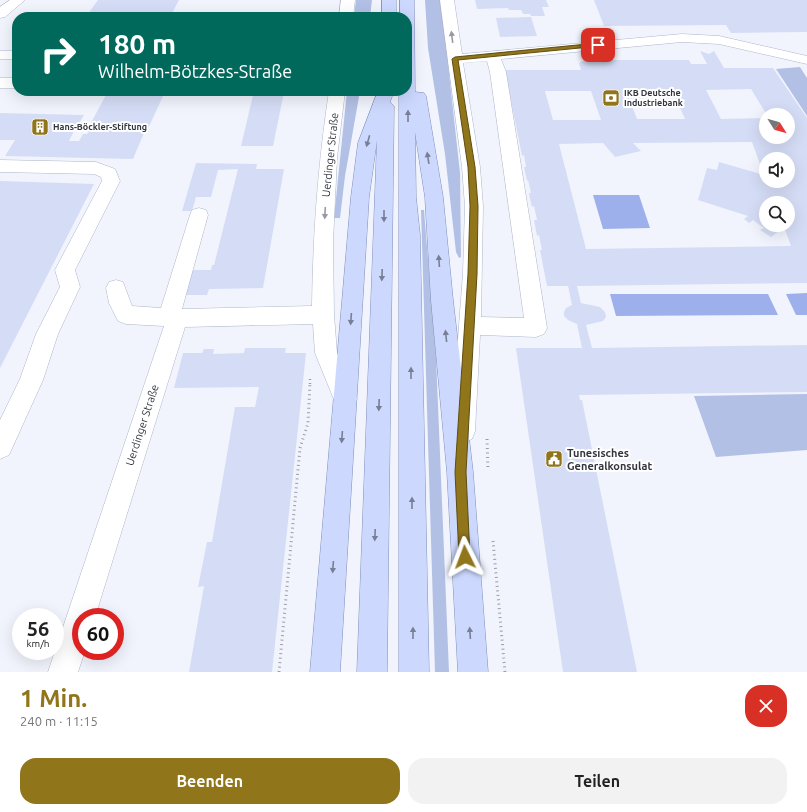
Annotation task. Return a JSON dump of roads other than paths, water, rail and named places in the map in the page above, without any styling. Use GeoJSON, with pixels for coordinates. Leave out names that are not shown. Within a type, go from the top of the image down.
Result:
{"type":"FeatureCollection","features":[{"type":"Feature","properties":{"kind":"main road"},"geometry":{"type":"LineString","coordinates":[[389,0],[389,12]]}},
{"type":"Feature","properties":{"kind":"main road"},"geometry":{"type":"LineString","coordinates":[[407,0],[407,12]]}},
{"type":"Feature","properties":{"kind":"main road"},"geometry":{"type":"LineString","coordinates":[[412,75],[418,94],[434,196],[442,300],[460,472],[473,672]]}},
{"type":"Feature","properties":{"kind":"main road"},"geometry":{"type":"LineString","coordinates":[[346,399],[360,197],[367,143],[384,96]]}},
{"type":"Feature","properties":{"kind":"main road"},"geometry":{"type":"LineString","coordinates":[[372,672],[386,96]]}},
{"type":"Feature","properties":{"kind":"main road"},"geometry":{"type":"LineString","coordinates":[[408,96],[407,197],[410,235],[414,672]]}},
{"type":"Feature","properties":{"kind":"main road","name":"Uerdinger Straße"},"geometry":{"type":"LineString","coordinates":[[325,672],[346,399]]}},
{"type":"Feature","properties":{"kind":"street"},"geometry":{"type":"LineString","coordinates":[[0,14],[18,0]]}},
{"type":"Feature","properties":{"kind":"street"},"geometry":{"type":"LineString","coordinates":[[347,12],[348,0]]}},
{"type":"Feature","properties":{"kind":"street"},"geometry":{"type":"LineString","coordinates":[[447,0],[472,167],[474,206],[469,326],[460,472]]}},
{"type":"Feature","properties":{"kind":"street"},"geometry":{"type":"LineString","coordinates":[[455,59],[682,38],[719,40],[807,60]]}},
{"type":"Feature","properties":{"kind":"street"},"geometry":{"type":"LineString","coordinates":[[0,55],[12,55]]}},
{"type":"Feature","properties":{"kind":"street"},"geometry":{"type":"LineString","coordinates":[[469,326],[536,328],[498,72],[492,55]]}},
{"type":"Feature","properties":{"kind":"street"},"geometry":{"type":"LineString","coordinates":[[0,83],[12,83]]}},
{"type":"Feature","properties":{"kind":"street","name":"Uerdinger Straße"},"geometry":{"type":"LineString","coordinates":[[336,96],[328,158],[323,242],[323,315],[326,353],[346,399]]}},
{"type":"Feature","properties":{"kind":"street"},"geometry":{"type":"LineString","coordinates":[[0,166],[96,168],[109,173],[111,181],[65,270],[70,287],[47,334],[31,380],[0,447]]}},
{"type":"Feature","properties":{"kind":"street","name":"Uerdinger Straße"},"geometry":{"type":"LineString","coordinates":[[62,672],[173,317],[199,215]]}},
{"type":"Feature","properties":{"kind":"street"},"geometry":{"type":"LineString","coordinates":[[116,288],[120,303],[126,314],[173,317],[323,315]]}},
{"type":"Feature","properties":{"kind":"place","name":"IKB Deutsche Industriebank"},"geometry":{"type":"Point","coordinates":[611,98]}},
{"type":"Feature","properties":{"kind":"place","name":"Hans-Böckler-Stiftung"},"geometry":{"type":"Point","coordinates":[40,127]}},
{"type":"Feature","properties":{"kind":"place","name":"Tunesisches Generalkonsulat"},"geometry":{"type":"Point","coordinates":[554,459]}}]}
